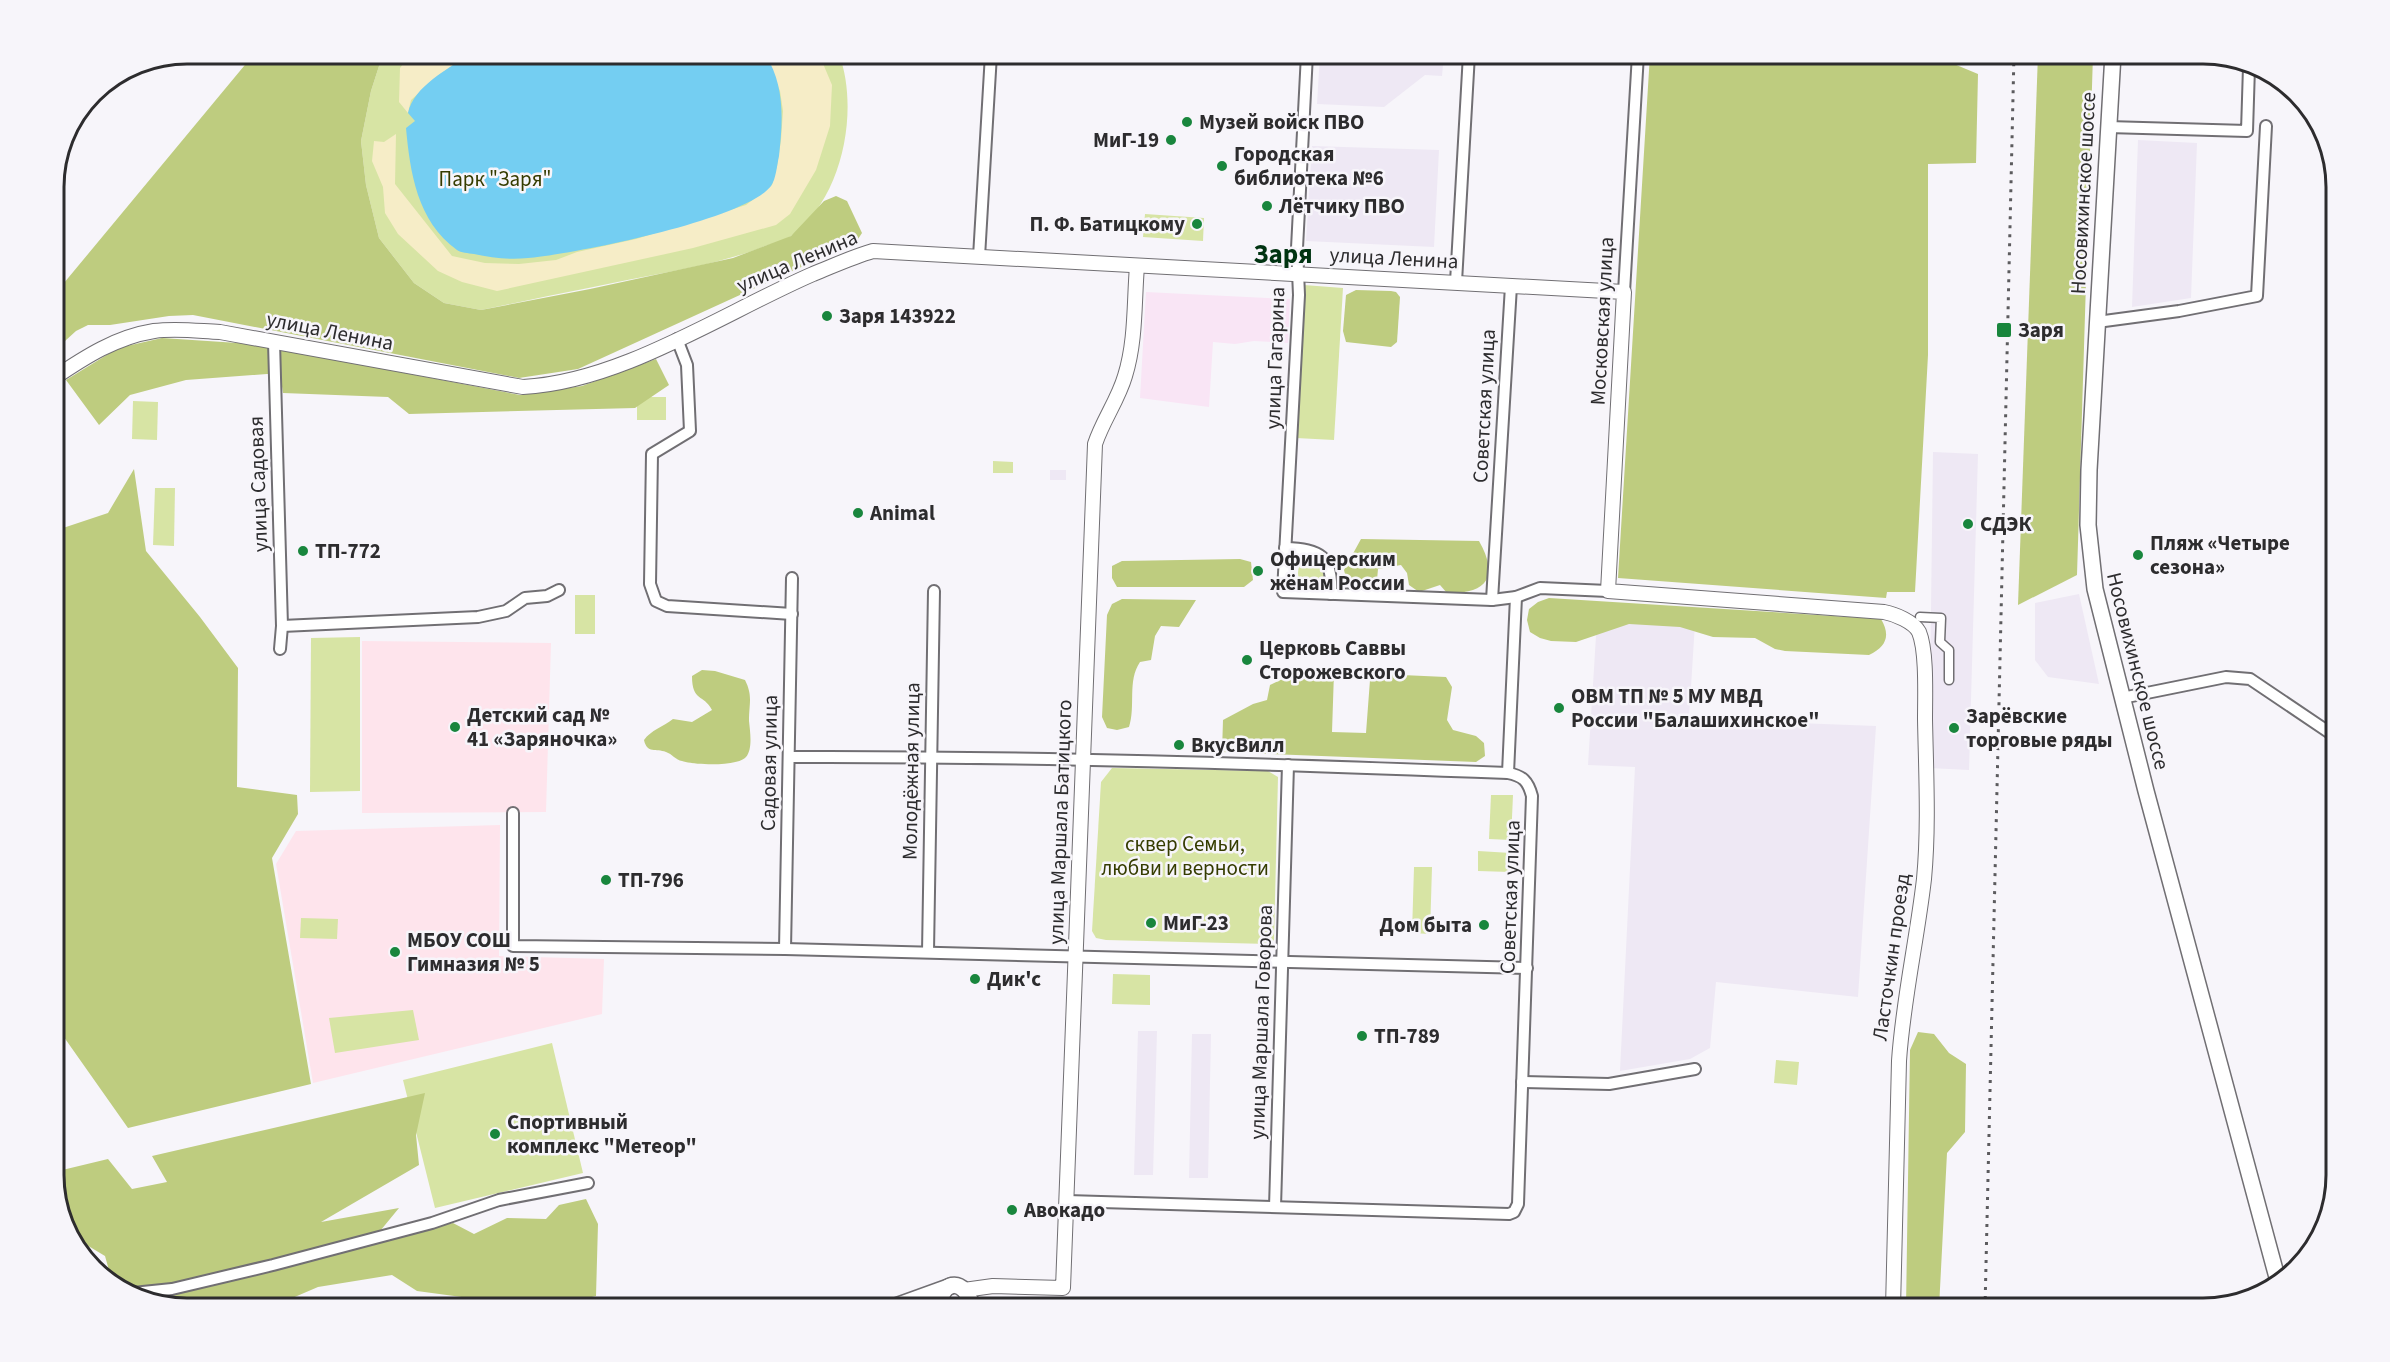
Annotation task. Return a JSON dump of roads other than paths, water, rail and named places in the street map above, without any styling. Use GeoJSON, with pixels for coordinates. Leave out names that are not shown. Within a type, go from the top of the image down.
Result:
{"type":"FeatureCollection","features":[{"type":"Feature","properties":{"kind":"main road","name":"Носовихинское шоссе"},"geometry":{"type":"LineString","coordinates":[[2112,64],[2088,525],[2095,589],[2276,1273]]}},
{"type":"Feature","properties":{"kind":"main road"},"geometry":{"type":"LineString","coordinates":[[940,1298],[941,1293],[965,1298]]}},
{"type":"Feature","properties":{"kind":"street"},"geometry":{"type":"LineString","coordinates":[[979,257],[990,64]]}},
{"type":"Feature","properties":{"kind":"street","name":"улица Гагарина"},"geometry":{"type":"LineString","coordinates":[[1306,64],[1283,592],[1331,594]]}},
{"type":"Feature","properties":{"kind":"street"},"geometry":{"type":"LineString","coordinates":[[1456,282],[1468,64]]}},
{"type":"Feature","properties":{"kind":"street","name":"Московская улица"},"geometry":{"type":"LineString","coordinates":[[1608,591],[1638,64]]}},
{"type":"Feature","properties":{"kind":"street"},"geometry":{"type":"LineString","coordinates":[[2108,127],[2247,131],[2249,74]]}},
{"type":"Feature","properties":{"kind":"street"},"geometry":{"type":"LineString","coordinates":[[2097,322],[2179,311],[2256,296],[2266,126]]}},
{"type":"Feature","properties":{"kind":"street","name":"улица Ленина"},"geometry":{"type":"LineString","coordinates":[[65,371],[90,354],[119,340],[155,331],[220,332],[523,387],[552,386],[601,371],[677,339],[791,284],[857,255],[873,251],[1624,292]]}},
{"type":"Feature","properties":{"kind":"street","name":"улица Маршала Батицкого"},"geometry":{"type":"LineString","coordinates":[[965,1298],[993,1286],[1063,1288],[1095,444],[1100,427],[1126,373],[1132,340],[1137,266]]}},
{"type":"Feature","properties":{"kind":"street","name":"Советская улица"},"geometry":{"type":"LineString","coordinates":[[1492,600],[1511,286]]}},
{"type":"Feature","properties":{"kind":"street"},"geometry":{"type":"LineString","coordinates":[[677,339],[687,365],[690,431],[652,454],[650,584],[656,601],[667,606],[792,614]]}},
{"type":"Feature","properties":{"kind":"street","name":"улица Садовая"},"geometry":{"type":"LineString","coordinates":[[274,342],[282,626],[280,649]]}},
{"type":"Feature","properties":{"kind":"street"},"geometry":{"type":"LineString","coordinates":[[1285,548],[1306,549],[1323,557],[1332,573],[1331,594],[1492,600],[1516,597],[1540,588],[1608,591]]}},
{"type":"Feature","properties":{"kind":"street","name":"Садовая улица"},"geometry":{"type":"LineString","coordinates":[[785,949],[792,578]]}},
{"type":"Feature","properties":{"kind":"street"},"geometry":{"type":"LineString","coordinates":[[282,626],[478,617],[506,611],[525,598],[547,596],[559,590]]}},
{"type":"Feature","properties":{"kind":"street","name":"Молодёжная улица"},"geometry":{"type":"LineString","coordinates":[[928,952],[934,591]]}},
{"type":"Feature","properties":{"kind":"street","name":"Ласточкин проезд"},"geometry":{"type":"LineString","coordinates":[[1608,591],[1884,612],[1894,614],[1916,627],[1920,634],[1923,650],[1926,834],[1921,899],[1900,1052],[1893,1298]]}},
{"type":"Feature","properties":{"kind":"street"},"geometry":{"type":"LineString","coordinates":[[789,757],[931,756],[1508,773],[1516,597]]}},
{"type":"Feature","properties":{"kind":"street"},"geometry":{"type":"LineString","coordinates":[[1920,617],[1941,618],[1940,642],[1949,650],[1948,680]]}},
{"type":"Feature","properties":{"kind":"street"},"geometry":{"type":"LineString","coordinates":[[2122,698],[2226,677],[2250,679],[2326,730]]}},
{"type":"Feature","properties":{"kind":"street","name":"улица Маршала Говорова"},"geometry":{"type":"LineString","coordinates":[[1275,1207],[1288,765]]}},
{"type":"Feature","properties":{"kind":"street","name":"Советская улица"},"geometry":{"type":"LineString","coordinates":[[1275,1207],[1509,1214],[1514,1212],[1518,1204],[1532,796],[1528,782],[1518,775],[1508,773]]}},
{"type":"Feature","properties":{"kind":"street"},"geometry":{"type":"LineString","coordinates":[[513,813],[513,946],[1076,955],[1527,968]]}},
{"type":"Feature","properties":{"kind":"street"},"geometry":{"type":"LineString","coordinates":[[1522,1082],[1609,1084],[1695,1069]]}},
{"type":"Feature","properties":{"kind":"street"},"geometry":{"type":"LineString","coordinates":[[151,1291],[172,1289],[273,1265],[432,1223],[499,1200],[588,1183]]}},
{"type":"Feature","properties":{"kind":"street"},"geometry":{"type":"LineString","coordinates":[[1067,1201],[1275,1207]]}},
{"type":"Feature","properties":{"kind":"water","name":"Парк \"Заря\""},"geometry":{"type":"Polygon","coordinates":[[[454,64],[771,64],[781,103],[779,156],[773,183],[755,199],[695,223],[582,250],[521,259],[494,258],[459,251],[443,238],[424,210],[413,178],[406,128],[415,121],[408,113],[411,103],[424,86],[454,64]]]}},
{"type":"Feature","properties":{"kind":"railway"},"geometry":{"type":"LineString","coordinates":[[1985,1298],[2014,64]]}},
{"type":"Feature","properties":{"kind":"place","name":"Музей войск ПВО"},"geometry":{"type":"Point","coordinates":[1187,122]}},
{"type":"Feature","properties":{"kind":"place","name":"МиГ-19"},"geometry":{"type":"Point","coordinates":[1171,140]}},
{"type":"Feature","properties":{"kind":"place","name":"Городская библиотека №6"},"geometry":{"type":"Point","coordinates":[1222,166]}},
{"type":"Feature","properties":{"kind":"place","name":"Лётчику ПВО"},"geometry":{"type":"Point","coordinates":[1267,206]}},
{"type":"Feature","properties":{"kind":"place","name":"П. Ф. Батицкому"},"geometry":{"type":"Point","coordinates":[1197,224]}},
{"type":"Feature","properties":{"kind":"place","name":"Заря 143922"},"geometry":{"type":"Point","coordinates":[827,316]}},
{"type":"Feature","properties":{"kind":"place","name":"Заря"},"geometry":{"type":"Point","coordinates":[2004,330]}},
{"type":"Feature","properties":{"kind":"place","name":"Animal"},"geometry":{"type":"Point","coordinates":[858,513]}},
{"type":"Feature","properties":{"kind":"place","name":"СДЭК"},"geometry":{"type":"Point","coordinates":[1968,524]}},
{"type":"Feature","properties":{"kind":"place","name":"ТП-772"},"geometry":{"type":"Point","coordinates":[303,551]}},
{"type":"Feature","properties":{"kind":"place","name":"Пляж «Четыре сезона»"},"geometry":{"type":"Point","coordinates":[2138,555]}},
{"type":"Feature","properties":{"kind":"place","name":"Офицерским жёнам России"},"geometry":{"type":"Point","coordinates":[1258,571]}},
{"type":"Feature","properties":{"kind":"place","name":"Церковь Саввы Сторожевского"},"geometry":{"type":"Point","coordinates":[1247,660]}},
{"type":"Feature","properties":{"kind":"place","name":"ОВМ ТП № 5 МУ МВД России \"Балашихинское\""},"geometry":{"type":"Point","coordinates":[1559,708]}},
{"type":"Feature","properties":{"kind":"place","name":"Детский сад № 41 «Заряночка»"},"geometry":{"type":"Point","coordinates":[455,727]}},
{"type":"Feature","properties":{"kind":"place","name":"Зарёвские торговые ряды"},"geometry":{"type":"Point","coordinates":[1954,728]}},
{"type":"Feature","properties":{"kind":"place","name":"ВкусВилл"},"geometry":{"type":"Point","coordinates":[1179,745]}},
{"type":"Feature","properties":{"kind":"place","name":"ТП-796"},"geometry":{"type":"Point","coordinates":[606,880]}},
{"type":"Feature","properties":{"kind":"place","name":"МиГ-23"},"geometry":{"type":"Point","coordinates":[1151,923]}},
{"type":"Feature","properties":{"kind":"place","name":"Дом быта"},"geometry":{"type":"Point","coordinates":[1484,925]}},
{"type":"Feature","properties":{"kind":"place","name":"МБОУ СОШ Гимназия № 5"},"geometry":{"type":"Point","coordinates":[395,952]}},
{"type":"Feature","properties":{"kind":"place","name":"Дик'с"},"geometry":{"type":"Point","coordinates":[975,979]}},
{"type":"Feature","properties":{"kind":"place","name":"ТП-789"},"geometry":{"type":"Point","coordinates":[1362,1036]}},
{"type":"Feature","properties":{"kind":"place","name":"Спортивный комплекс \"Метеор\""},"geometry":{"type":"Point","coordinates":[495,1134]}},
{"type":"Feature","properties":{"kind":"place","name":"Авокадо"},"geometry":{"type":"Point","coordinates":[1012,1210]}},
{"type":"Feature","properties":{"kind":"district","name":"Заря"},"geometry":{"type":"Point","coordinates":[1283,254]}},
{"type":"Feature","properties":{"kind":"park label","name":"сквер Семьи, любви и верности"},"geometry":{"type":"Point","coordinates":[1185,856]}}]}
